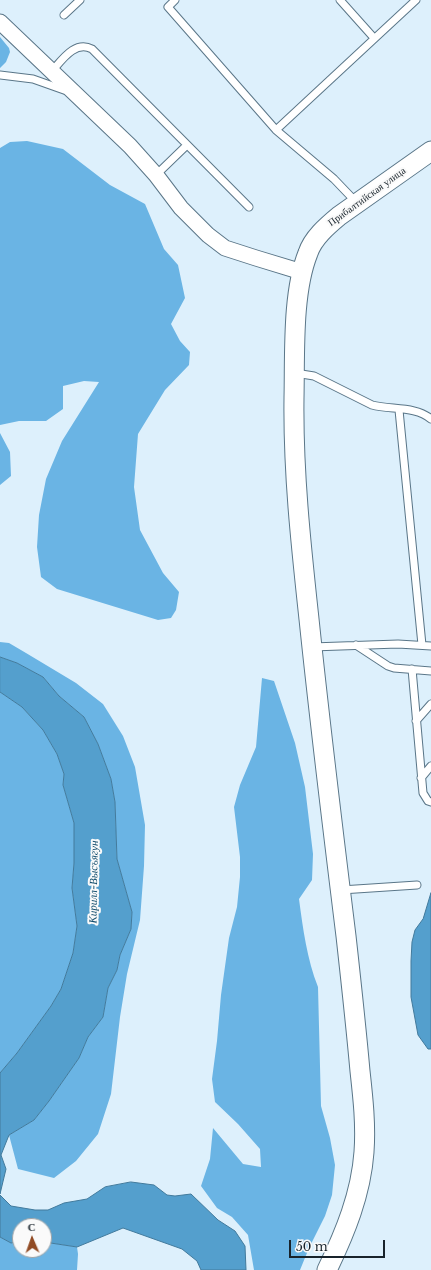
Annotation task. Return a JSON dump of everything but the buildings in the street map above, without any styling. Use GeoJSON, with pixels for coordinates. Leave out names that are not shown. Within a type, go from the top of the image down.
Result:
{"type":"FeatureCollection","features":[{"type":"Feature","properties":{"kind":"street"},"geometry":{"type":"LineString","coordinates":[[0,22],[130,146],[156,175],[181,208],[208,235],[226,248],[302,272]]}},
{"type":"Feature","properties":{"kind":"street","name":"Прибалтийская улица"},"geometry":{"type":"LineString","coordinates":[[327,1270],[349,1219],[362,1173],[365,1127],[295,480],[294,448],[296,324],[302,272],[308,250],[318,236],[328,225],[431,152]]}},
{"type":"Feature","properties":{"kind":"lane"},"geometry":{"type":"LineString","coordinates":[[175,0],[168,7],[276,130],[334,179],[357,204]]}},
{"type":"Feature","properties":{"kind":"lane"},"geometry":{"type":"LineString","coordinates":[[340,0],[374,38]]}},
{"type":"Feature","properties":{"kind":"lane"},"geometry":{"type":"LineString","coordinates":[[276,130],[413,1]]}},
{"type":"Feature","properties":{"kind":"lane"},"geometry":{"type":"LineString","coordinates":[[64,15],[75,2]]}},
{"type":"Feature","properties":{"kind":"lane"},"geometry":{"type":"LineString","coordinates":[[52,71],[75,48],[81,46],[92,48],[249,207]]}},
{"type":"Feature","properties":{"kind":"lane"},"geometry":{"type":"LineString","coordinates":[[0,75],[45,82],[61,88],[80,99]]}},
{"type":"Feature","properties":{"kind":"lane"},"geometry":{"type":"LineString","coordinates":[[156,175],[187,145]]}},
{"type":"Feature","properties":{"kind":"lane"},"geometry":{"type":"LineString","coordinates":[[295,373],[314,376],[372,405],[381,408],[415,411],[425,414],[431,419]]}},
{"type":"Feature","properties":{"kind":"lane"},"geometry":{"type":"LineString","coordinates":[[399,410],[422,645]]}},
{"type":"Feature","properties":{"kind":"lane"},"geometry":{"type":"LineString","coordinates":[[312,647],[398,644],[431,646]]}},
{"type":"Feature","properties":{"kind":"lane"},"geometry":{"type":"LineString","coordinates":[[355,645],[388,666],[431,671]]}},
{"type":"Feature","properties":{"kind":"lane"},"geometry":{"type":"LineString","coordinates":[[412,669],[423,793],[428,801],[431,802]]}},
{"type":"Feature","properties":{"kind":"lane"},"geometry":{"type":"LineString","coordinates":[[416,721],[431,704]]}},
{"type":"Feature","properties":{"kind":"lane"},"geometry":{"type":"LineString","coordinates":[[421,778],[431,766]]}},
{"type":"Feature","properties":{"kind":"lane"},"geometry":{"type":"LineString","coordinates":[[340,890],[417,885]]}},
{"type":"Feature","properties":{"kind":"shaded area"},"geometry":{"type":"Polygon","coordinates":[[[0,37],[9,48],[10,52],[6,62],[0,68],[0,37]]]}},
{"type":"Feature","properties":{"kind":"shaded area"},"geometry":{"type":"Polygon","coordinates":[[[27,141],[63,149],[110,185],[145,204],[164,249],[178,265],[185,298],[171,324],[180,341],[190,352],[189,365],[165,390],[138,434],[134,487],[140,530],[163,573],[179,592],[176,610],[171,618],[158,620],[57,589],[41,577],[37,547],[39,515],[46,479],[62,441],[99,382],[84,381],[63,386],[63,409],[46,421],[19,421],[0,425],[0,148],[10,142],[27,141]]]}},
{"type":"Feature","properties":{"kind":"shaded area"},"geometry":{"type":"Polygon","coordinates":[[[0,433],[10,452],[11,476],[0,485],[0,433]]]}},
{"type":"Feature","properties":{"kind":"shaded area"},"geometry":{"type":"Polygon","coordinates":[[[0,642],[9,643],[76,683],[103,704],[123,736],[135,767],[145,825],[140,920],[127,974],[120,1017],[111,1094],[98,1134],[76,1161],[54,1178],[18,1169],[9,1135],[34,1120],[79,1058],[88,1037],[103,1017],[108,988],[117,970],[120,955],[131,929],[132,912],[117,859],[115,802],[111,779],[98,744],[84,717],[59,696],[43,677],[17,663],[0,657],[0,642]]]}},
{"type":"Feature","properties":{"kind":"shaded area"},"geometry":{"type":"Polygon","coordinates":[[[262,678],[274,681],[295,743],[305,787],[313,854],[312,880],[299,899],[308,955],[318,987],[321,1106],[330,1138],[335,1165],[332,1195],[325,1216],[300,1270],[254,1270],[248,1235],[232,1217],[217,1208],[201,1186],[210,1159],[213,1128],[243,1164],[261,1167],[260,1149],[238,1124],[215,1102],[212,1079],[221,995],[229,938],[237,907],[240,877],[240,857],[234,807],[240,785],[256,747],[262,678]]]}},
{"type":"Feature","properties":{"kind":"shaded area"},"geometry":{"type":"Polygon","coordinates":[[[0,692],[22,707],[43,730],[57,754],[64,774],[63,785],[74,823],[74,863],[72,888],[77,926],[73,953],[61,989],[51,1006],[17,1053],[0,1073],[0,692]]]}},
{"type":"Feature","properties":{"kind":"shaded area"},"geometry":{"type":"Polygon","coordinates":[[[0,1237],[12,1243],[12,1258],[52,1258],[52,1243],[77,1247],[77,1270],[0,1270],[0,1237]]]}},
{"type":"Feature","properties":{"kind":"water","name":"Кирилл-Высъягун"},"geometry":{"type":"Polygon","coordinates":[[[0,657],[17,663],[43,677],[59,696],[84,717],[98,744],[111,779],[115,802],[117,859],[132,912],[131,929],[120,955],[117,970],[108,988],[103,1017],[88,1037],[79,1058],[34,1120],[9,1135],[1,1155],[6,1169],[0,1194],[0,1073],[17,1053],[51,1006],[61,989],[73,953],[77,926],[72,888],[74,863],[74,823],[63,785],[64,774],[57,754],[43,730],[22,707],[0,692],[0,657]]]}},
{"type":"Feature","properties":{"kind":"water"},"geometry":{"type":"Polygon","coordinates":[[[431,893],[431,1049],[428,1049],[418,1035],[411,997],[411,961],[412,942],[415,930],[423,919],[431,893]]]}},
{"type":"Feature","properties":{"kind":"water"},"geometry":{"type":"Polygon","coordinates":[[[131,1182],[154,1185],[167,1195],[175,1196],[191,1194],[218,1220],[235,1231],[245,1246],[246,1270],[201,1270],[197,1261],[182,1249],[123,1228],[77,1247],[52,1243],[52,1218],[12,1218],[12,1243],[0,1237],[0,1195],[11,1206],[35,1210],[48,1210],[64,1203],[87,1199],[105,1187],[131,1182]]]}}]}
